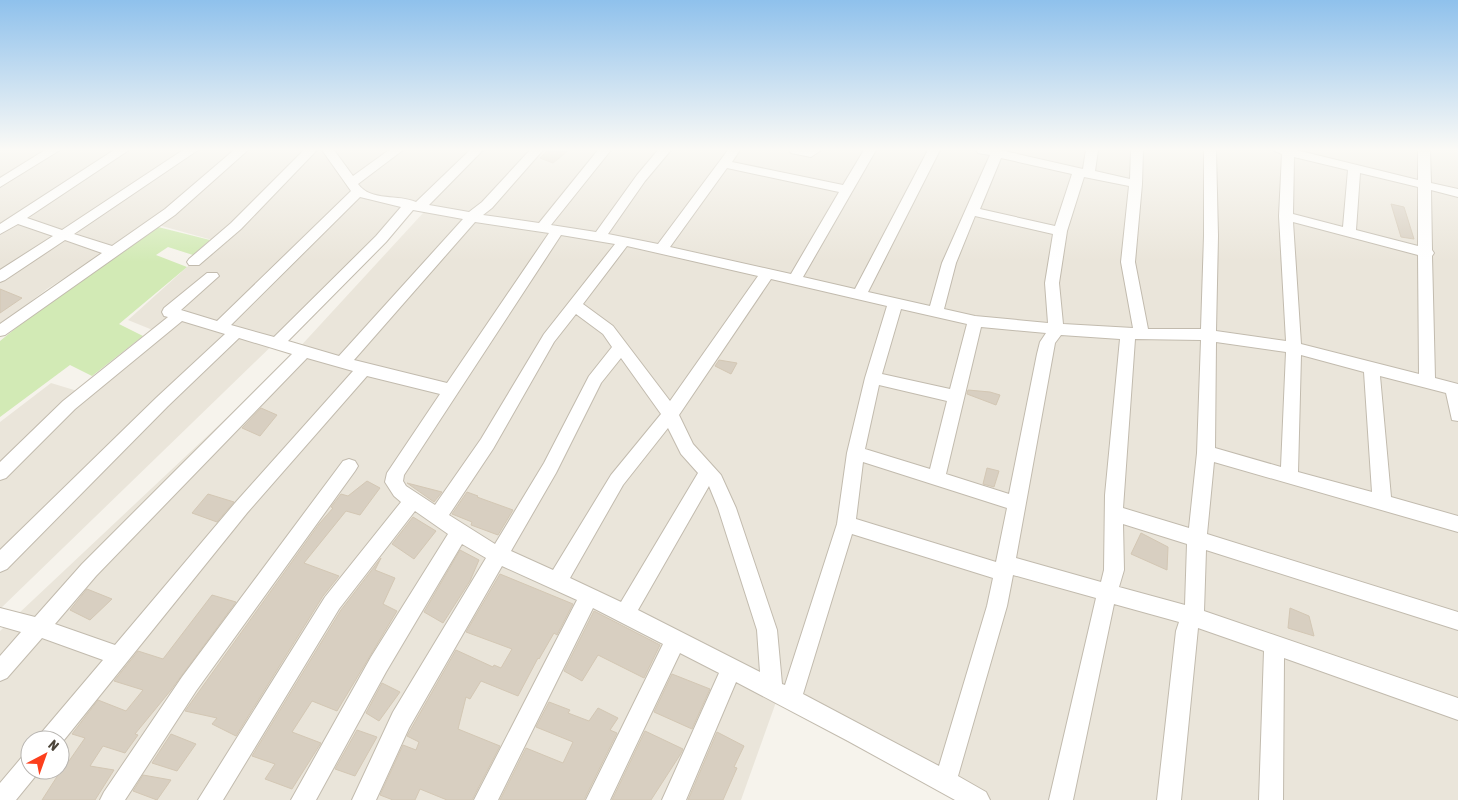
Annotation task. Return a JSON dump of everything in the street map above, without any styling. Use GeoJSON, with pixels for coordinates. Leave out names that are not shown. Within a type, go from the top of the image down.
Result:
{"type":"FeatureCollection","features":[{"type":"Feature","properties":{"kind":"street"},"geometry":{"type":"LineString","coordinates":[[0,230],[66,187]]}},
{"type":"Feature","properties":{"kind":"street"},"geometry":{"type":"LineString","coordinates":[[0,278],[135,187]]}},
{"type":"Feature","properties":{"kind":"street"},"geometry":{"type":"LineString","coordinates":[[0,332],[170,212],[199,187]]}},
{"type":"Feature","properties":{"kind":"street"},"geometry":{"type":"LineString","coordinates":[[194,262],[236,226],[274,187]]}},
{"type":"Feature","properties":{"kind":"street"},"geometry":{"type":"LineString","coordinates":[[277,343],[436,187]]}},
{"type":"Feature","properties":{"kind":"street"},"geometry":{"type":"LineString","coordinates":[[342,362],[472,217],[487,205],[503,187]]}},
{"type":"Feature","properties":{"kind":"street"},"geometry":{"type":"LineString","coordinates":[[579,187],[550,229],[396,473],[394,482],[397,487],[400,491],[481,547],[625,614],[978,800]]}},
{"type":"Feature","properties":{"kind":"street"},"geometry":{"type":"LineString","coordinates":[[599,237],[635,187]]}},
{"type":"Feature","properties":{"kind":"street"},"geometry":{"type":"LineString","coordinates":[[661,250],[707,187]]}},
{"type":"Feature","properties":{"kind":"street"},"geometry":{"type":"LineString","coordinates":[[794,280],[814,248],[845,189],[837,187]]}},
{"type":"Feature","properties":{"kind":"street"},"geometry":{"type":"LineString","coordinates":[[859,295],[915,187]]}},
{"type":"Feature","properties":{"kind":"street"},"geometry":{"type":"LineString","coordinates":[[936,312],[949,263],[982,187]]}},
{"type":"Feature","properties":{"kind":"street"},"geometry":{"type":"LineString","coordinates":[[945,782],[997,606],[1045,354],[1048,342],[1056,330],[1052,283],[1060,231],[1078,187]]}},
{"type":"Feature","properties":{"kind":"street"},"geometry":{"type":"LineString","coordinates":[[1061,800],[1107,592],[1114,570],[1114,513],[1135,334],[1128,262],[1136,187]]}},
{"type":"Feature","properties":{"kind":"street"},"geometry":{"type":"LineString","coordinates":[[1169,800],[1186,631],[1188,624],[1194,617],[1197,538],[1206,453],[1210,187]]}},
{"type":"Feature","properties":{"kind":"street"},"geometry":{"type":"LineString","coordinates":[[1288,187],[1286,216],[1294,348],[1289,477]]}},
{"type":"Feature","properties":{"kind":"street"},"geometry":{"type":"LineString","coordinates":[[1349,232],[1352,187]]}},
{"type":"Feature","properties":{"kind":"street"},"geometry":{"type":"LineString","coordinates":[[1426,187],[1427,382]]}},
{"type":"Feature","properties":{"kind":"street"},"geometry":{"type":"LineString","coordinates":[[1432,187],[1458,193]]}},
{"type":"Feature","properties":{"kind":"street"},"geometry":{"type":"LineString","coordinates":[[220,327],[260,290],[355,188],[369,197],[472,217],[624,241],[974,321],[1056,330],[1209,335],[1294,348],[1456,390],[1458,415]]}},
{"type":"Feature","properties":{"kind":"street"},"geometry":{"type":"LineString","coordinates":[[972,211],[1060,231]]}},
{"type":"Feature","properties":{"kind":"street"},"geometry":{"type":"LineString","coordinates":[[1286,216],[1427,252]]}},
{"type":"Feature","properties":{"kind":"street"},"geometry":{"type":"LineString","coordinates":[[17,219],[114,252]]}},
{"type":"Feature","properties":{"kind":"street"},"geometry":{"type":"LineString","coordinates":[[437,517],[487,444],[549,338],[624,241]]}},
{"type":"Feature","properties":{"kind":"street"},"geometry":{"type":"LineString","coordinates":[[557,582],[616,480],[670,414],[766,274]]}},
{"type":"Feature","properties":{"kind":"street"},"geometry":{"type":"LineString","coordinates":[[212,276],[169,312],[364,369],[450,390]]}},
{"type":"Feature","properties":{"kind":"street"},"geometry":{"type":"LineString","coordinates":[[791,700],[846,524],[856,453],[873,378],[895,304]]}},
{"type":"Feature","properties":{"kind":"street"},"geometry":{"type":"LineString","coordinates":[[575,306],[608,330],[670,414],[687,449],[715,480],[727,508],[767,630],[772,690]]}},
{"type":"Feature","properties":{"kind":"street"},"geometry":{"type":"LineString","coordinates":[[0,473],[69,405],[180,315]]}},
{"type":"Feature","properties":{"kind":"street"},"geometry":{"type":"LineString","coordinates":[[936,478],[974,321]]}},
{"type":"Feature","properties":{"kind":"street"},"geometry":{"type":"LineString","coordinates":[[4,553],[237,331]]}},
{"type":"Feature","properties":{"kind":"street"},"geometry":{"type":"LineString","coordinates":[[364,800],[401,720],[550,468],[595,380],[621,347]]}},
{"type":"Feature","properties":{"kind":"street"},"geometry":{"type":"LineString","coordinates":[[0,671],[89,570],[304,351]]}},
{"type":"Feature","properties":{"kind":"street"},"geometry":{"type":"LineString","coordinates":[[1371,367],[1378,433],[1382,503]]}},
{"type":"Feature","properties":{"kind":"street"},"geometry":{"type":"LineString","coordinates":[[58,730],[241,508],[364,369]]}},
{"type":"Feature","properties":{"kind":"street"},"geometry":{"type":"LineString","coordinates":[[873,378],[956,397]]}},
{"type":"Feature","properties":{"kind":"street"},"geometry":{"type":"LineString","coordinates":[[856,453],[1017,504]]}},
{"type":"Feature","properties":{"kind":"street"},"geometry":{"type":"LineString","coordinates":[[1206,453],[1458,524]]}},
{"type":"Feature","properties":{"kind":"street"},"geometry":{"type":"LineString","coordinates":[[112,800],[189,684],[349,466]]}},
{"type":"Feature","properties":{"kind":"street"},"geometry":{"type":"LineString","coordinates":[[625,614],[708,472]]}},
{"type":"Feature","properties":{"kind":"street"},"geometry":{"type":"LineString","coordinates":[[210,800],[332,603],[413,500]]}},
{"type":"Feature","properties":{"kind":"street"},"geometry":{"type":"LineString","coordinates":[[1114,513],[1458,621]]}},
{"type":"Feature","properties":{"kind":"street"},"geometry":{"type":"LineString","coordinates":[[846,524],[1005,568],[1107,592],[1194,617],[1458,709]]}},
{"type":"Feature","properties":{"kind":"street"},"geometry":{"type":"LineString","coordinates":[[303,800],[346,720],[413,604],[460,532]]}},
{"type":"Feature","properties":{"kind":"street"},"geometry":{"type":"LineString","coordinates":[[486,800],[589,596]]}},
{"type":"Feature","properties":{"kind":"street"},"geometry":{"type":"LineString","coordinates":[[0,617],[37,627],[119,656]]}},
{"type":"Feature","properties":{"kind":"street"},"geometry":{"type":"LineString","coordinates":[[598,800],[676,640]]}},
{"type":"Feature","properties":{"kind":"street"},"geometry":{"type":"LineString","coordinates":[[1271,800],[1274,645]]}},
{"type":"Feature","properties":{"kind":"street"},"geometry":{"type":"LineString","coordinates":[[674,800],[731,669]]}},
{"type":"Feature","properties":{"kind":"street"},"geometry":{"type":"LineString","coordinates":[[1,800],[20,777]]}},
{"type":"Feature","properties":{"kind":"shaded area"},"geometry":{"type":"Polygon","coordinates":[[[0,187],[435,187],[0,609],[0,422],[51,383],[84,393],[160,333],[128,320],[216,241],[151,223],[47,289],[0,325],[0,187]]]}},
{"type":"Feature","properties":{"kind":"shaded area"},"geometry":{"type":"Polygon","coordinates":[[[447,187],[1458,187],[1458,800],[978,800],[780,691],[741,800],[0,800],[0,631],[286,362],[447,187]]]}},
{"type":"Feature","properties":{"kind":"green space"},"geometry":{"type":"Polygon","coordinates":[[[158,227],[210,240],[193,255],[168,247],[156,255],[187,267],[119,324],[143,336],[92,376],[70,365],[0,417],[0,341],[42,307],[158,227]]]}},
{"type":"Feature","properties":{"kind":"building"},"geometry":{"type":"Polygon","coordinates":[[[1391,204],[1404,207],[1414,239],[1401,237],[1391,204]]]}},
{"type":"Feature","properties":{"kind":"building"},"geometry":{"type":"Polygon","coordinates":[[[0,289],[22,298],[0,313],[0,289]]]}},
{"type":"Feature","properties":{"kind":"building"},"geometry":{"type":"Polygon","coordinates":[[[719,360],[737,363],[731,374],[715,366],[719,360]]]}},
{"type":"Feature","properties":{"kind":"building"},"geometry":{"type":"Polygon","coordinates":[[[968,390],[1000,395],[996,405],[967,394],[968,390]]]}},
{"type":"Feature","properties":{"kind":"building"},"geometry":{"type":"Polygon","coordinates":[[[261,408],[277,415],[260,436],[242,428],[261,408]]]}},
{"type":"Feature","properties":{"kind":"building"},"geometry":{"type":"Polygon","coordinates":[[[987,468],[999,471],[994,487],[983,484],[987,468]]]}},
{"type":"Feature","properties":{"kind":"building"},"geometry":{"type":"Polygon","coordinates":[[[367,481],[380,488],[360,515],[346,511],[304,563],[339,576],[323,596],[236,736],[212,724],[217,718],[185,711],[319,524],[333,508],[331,507],[341,494],[348,496],[367,481]]]}},
{"type":"Feature","properties":{"kind":"building"},"geometry":{"type":"Polygon","coordinates":[[[407,483],[442,492],[434,502],[407,483]]]}},
{"type":"Feature","properties":{"kind":"building"},"geometry":{"type":"Polygon","coordinates":[[[467,492],[513,510],[498,535],[471,525],[472,522],[452,514],[467,492]]]}},
{"type":"Feature","properties":{"kind":"building"},"geometry":{"type":"Polygon","coordinates":[[[208,494],[234,502],[217,522],[192,513],[208,494]]]}},
{"type":"Feature","properties":{"kind":"building"},"geometry":{"type":"Polygon","coordinates":[[[413,517],[436,531],[414,559],[392,544],[413,517]]]}},
{"type":"Feature","properties":{"kind":"building"},"geometry":{"type":"Polygon","coordinates":[[[1141,533],[1168,547],[1167,570],[1131,554],[1141,533]]]}},
{"type":"Feature","properties":{"kind":"building"},"geometry":{"type":"Polygon","coordinates":[[[460,550],[479,560],[470,581],[443,623],[424,612],[460,550]]]}},
{"type":"Feature","properties":{"kind":"building"},"geometry":{"type":"Polygon","coordinates":[[[381,558],[375,570],[395,578],[383,604],[397,611],[337,711],[312,701],[292,732],[321,743],[292,789],[265,779],[275,764],[252,756],[341,610],[381,558]]]}},
{"type":"Feature","properties":{"kind":"building"},"geometry":{"type":"Polygon","coordinates":[[[500,574],[573,604],[557,635],[554,633],[538,658],[518,696],[481,681],[470,699],[466,697],[458,729],[500,746],[472,800],[447,800],[420,789],[415,800],[393,800],[380,795],[403,745],[416,750],[419,742],[407,736],[456,650],[493,667],[494,665],[501,668],[512,649],[466,632],[500,574]]]}},
{"type":"Feature","properties":{"kind":"building"},"geometry":{"type":"Polygon","coordinates":[[[87,589],[112,599],[90,620],[70,610],[87,589]]]}},
{"type":"Feature","properties":{"kind":"building"},"geometry":{"type":"Polygon","coordinates":[[[212,595],[236,602],[171,690],[135,734],[138,735],[125,753],[103,746],[90,766],[114,770],[95,800],[42,800],[55,780],[70,780],[70,760],[85,738],[72,734],[98,700],[126,711],[143,690],[114,681],[138,651],[163,659],[212,595]]]}},
{"type":"Feature","properties":{"kind":"building"},"geometry":{"type":"Polygon","coordinates":[[[1290,608],[1309,616],[1314,636],[1288,628],[1290,608]]]}},
{"type":"Feature","properties":{"kind":"building"},"geometry":{"type":"Polygon","coordinates":[[[594,611],[660,645],[644,678],[598,655],[582,681],[564,671],[594,611]]]}},
{"type":"Feature","properties":{"kind":"building"},"geometry":{"type":"Polygon","coordinates":[[[672,674],[710,689],[692,729],[654,712],[672,674]]]}},
{"type":"Feature","properties":{"kind":"building"},"geometry":{"type":"Polygon","coordinates":[[[382,683],[400,692],[379,721],[366,713],[382,683]]]}},
{"type":"Feature","properties":{"kind":"building"},"geometry":{"type":"Polygon","coordinates":[[[549,702],[570,710],[568,713],[589,721],[598,708],[618,718],[610,730],[617,733],[584,800],[500,800],[526,748],[563,763],[573,742],[536,727],[549,702]]]}},
{"type":"Feature","properties":{"kind":"building"},"geometry":{"type":"Polygon","coordinates":[[[357,730],[377,737],[355,776],[335,769],[357,730]]]}},
{"type":"Feature","properties":{"kind":"building"},"geometry":{"type":"Polygon","coordinates":[[[645,731],[683,749],[651,800],[612,800],[645,731]]]}},
{"type":"Feature","properties":{"kind":"building"},"geometry":{"type":"Polygon","coordinates":[[[717,732],[744,746],[734,767],[737,768],[723,800],[688,800],[717,732]]]}},
{"type":"Feature","properties":{"kind":"building"},"geometry":{"type":"Polygon","coordinates":[[[171,734],[196,744],[177,771],[152,763],[171,734]]]}},
{"type":"Feature","properties":{"kind":"building"},"geometry":{"type":"Polygon","coordinates":[[[143,775],[171,780],[157,800],[133,791],[143,775]]]}}]}
